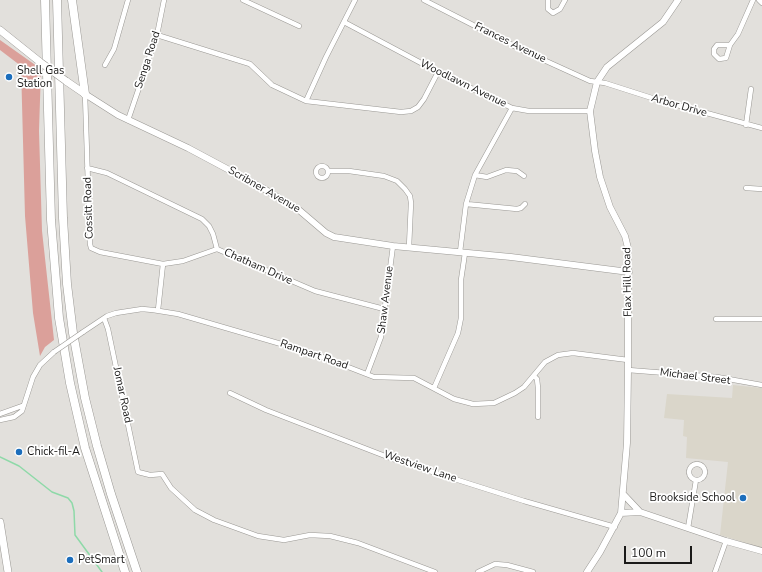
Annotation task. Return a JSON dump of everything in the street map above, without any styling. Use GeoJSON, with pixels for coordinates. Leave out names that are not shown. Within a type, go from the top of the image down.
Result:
{"type":"FeatureCollection","features":[{"type":"Feature","properties":{"kind":"highway"},"geometry":{"type":"LineString","coordinates":[[44,0],[52,236],[59,318],[70,383],[85,448],[125,572]]}},
{"type":"Feature","properties":{"kind":"highway"},"geometry":{"type":"LineString","coordinates":[[57,0],[63,230],[74,333],[82,382],[97,446],[137,572]]}},
{"type":"Feature","properties":{"kind":"highway"},"geometry":{"type":"LineString","coordinates":[[72,0],[85,94]]}},
{"type":"Feature","properties":{"kind":"main road","name":"Scribner Avenue"},"geometry":{"type":"LineString","coordinates":[[0,30],[40,62],[85,94]]}},
{"type":"Feature","properties":{"kind":"main road"},"geometry":{"type":"LineString","coordinates":[[0,522],[8,572]]}},
{"type":"Feature","properties":{"kind":"street"},"geometry":{"type":"LineString","coordinates":[[105,65],[114,49],[128,0]]}},
{"type":"Feature","properties":{"kind":"street","name":"Senga Road"},"geometry":{"type":"LineString","coordinates":[[128,120],[157,35],[164,0]]}},
{"type":"Feature","properties":{"kind":"street"},"geometry":{"type":"LineString","coordinates":[[244,0],[299,26]]}},
{"type":"Feature","properties":{"kind":"street"},"geometry":{"type":"LineString","coordinates":[[306,100],[355,0]]}},
{"type":"Feature","properties":{"kind":"street","name":"Frances Avenue"},"geometry":{"type":"LineString","coordinates":[[424,0],[524,51],[590,81],[597,82]]}},
{"type":"Feature","properties":{"kind":"street"},"geometry":{"type":"LineString","coordinates":[[548,0],[548,9],[553,13],[557,12],[565,1],[559,0]]}},
{"type":"Feature","properties":{"kind":"street","name":"Flax Hill Road"},"geometry":{"type":"LineString","coordinates":[[587,572],[615,527],[621,514],[624,495],[629,272],[627,242],[610,207],[600,177],[592,133],[590,111],[597,82],[607,67],[663,22],[678,0]]}},
{"type":"Feature","properties":{"kind":"street"},"geometry":{"type":"LineString","coordinates":[[730,45],[738,34],[753,0]]}},
{"type":"Feature","properties":{"kind":"street","name":"Woodlawn Avenue"},"geometry":{"type":"LineString","coordinates":[[344,22],[438,72],[512,108],[529,112],[590,111]]}},
{"type":"Feature","properties":{"kind":"street"},"geometry":{"type":"LineString","coordinates":[[157,35],[250,64],[272,85],[306,100],[401,112],[411,111],[418,107],[424,99],[438,72]]}},
{"type":"Feature","properties":{"kind":"street","name":"Arbor Drive"},"geometry":{"type":"LineString","coordinates":[[597,82],[746,125],[762,128]]}},
{"type":"Feature","properties":{"kind":"street"},"geometry":{"type":"LineString","coordinates":[[746,125],[751,89]]}},
{"type":"Feature","properties":{"kind":"street","name":"Scribner Avenue"},"geometry":{"type":"LineString","coordinates":[[85,94],[128,120],[188,148],[261,187],[299,210],[330,236],[347,241],[462,252],[629,272]]}},
{"type":"Feature","properties":{"kind":"street","name":"Cossitt Road"},"geometry":{"type":"LineString","coordinates":[[85,94],[91,248],[100,252],[163,264],[183,261],[217,249]]}},
{"type":"Feature","properties":{"kind":"street"},"geometry":{"type":"LineString","coordinates":[[434,388],[458,333],[461,318],[462,252],[466,204],[475,175],[512,108]]}},
{"type":"Feature","properties":{"kind":"street","name":"Chatham Drive"},"geometry":{"type":"LineString","coordinates":[[87,168],[106,173],[202,219],[209,226],[217,249],[315,291],[384,309]]}},
{"type":"Feature","properties":{"kind":"street"},"geometry":{"type":"LineString","coordinates":[[475,175],[486,177],[506,170],[517,171],[524,176]]}},
{"type":"Feature","properties":{"kind":"street"},"geometry":{"type":"LineString","coordinates":[[328,171],[349,171],[384,176],[397,181],[410,196],[409,248]]}},
{"type":"Feature","properties":{"kind":"street"},"geometry":{"type":"LineString","coordinates":[[746,188],[762,188]]}},
{"type":"Feature","properties":{"kind":"street"},"geometry":{"type":"LineString","coordinates":[[466,204],[517,209],[521,208],[525,204]]}},
{"type":"Feature","properties":{"kind":"street","name":"Shaw Avenue"},"geometry":{"type":"LineString","coordinates":[[366,374],[381,337],[393,246]]}},
{"type":"Feature","properties":{"kind":"street"},"geometry":{"type":"LineString","coordinates":[[158,310],[163,264]]}},
{"type":"Feature","properties":{"kind":"street","name":"Rampart Road"},"geometry":{"type":"LineString","coordinates":[[0,420],[16,415],[22,411],[22,406],[26,400],[33,378],[44,361],[54,352],[104,318],[116,313],[131,310],[158,310],[312,352],[366,374],[380,378],[411,378],[461,402],[487,404],[501,400],[515,393],[534,376],[549,359],[564,354],[628,360]]}},
{"type":"Feature","properties":{"kind":"street","name":"Jomar Road"},"geometry":{"type":"LineString","coordinates":[[104,318],[108,329],[138,472],[150,475],[162,474],[171,488],[195,510],[214,520],[258,536],[284,540],[310,535],[330,536],[358,543],[435,572]]}},
{"type":"Feature","properties":{"kind":"street"},"geometry":{"type":"LineString","coordinates":[[716,319],[762,319]]}},
{"type":"Feature","properties":{"kind":"street","name":"Michael Street"},"geometry":{"type":"LineString","coordinates":[[628,370],[717,377],[762,386]]}},
{"type":"Feature","properties":{"kind":"street"},"geometry":{"type":"LineString","coordinates":[[534,376],[537,379],[538,388],[538,417]]}},
{"type":"Feature","properties":{"kind":"street","name":"Westview Lane"},"geometry":{"type":"LineString","coordinates":[[230,393],[266,410],[398,461],[524,501],[615,527]]}},
{"type":"Feature","properties":{"kind":"street"},"geometry":{"type":"LineString","coordinates":[[0,414],[22,406]]}},
{"type":"Feature","properties":{"kind":"street"},"geometry":{"type":"LineString","coordinates":[[688,528],[696,480]]}},
{"type":"Feature","properties":{"kind":"street"},"geometry":{"type":"LineString","coordinates":[[624,495],[640,512]]}},
{"type":"Feature","properties":{"kind":"street"},"geometry":{"type":"LineString","coordinates":[[621,514],[640,512],[726,542],[762,551]]}},
{"type":"Feature","properties":{"kind":"street"},"geometry":{"type":"LineString","coordinates":[[715,572],[726,542]]}},
{"type":"Feature","properties":{"kind":"street"},"geometry":{"type":"LineString","coordinates":[[478,572],[495,564],[507,565],[533,572]]}},
{"type":"Feature","properties":{"kind":"shaded area"},"geometry":{"type":"Polygon","coordinates":[[[0,40],[41,69],[39,131],[42,231],[54,340],[45,347],[40,356],[33,313],[25,216],[21,66],[0,50],[0,40]]]}},
{"type":"Feature","properties":{"kind":"shaded area","name":"Brookside School"},"geometry":{"type":"Polygon","coordinates":[[[733,385],[762,388],[762,548],[720,535],[728,462],[686,458],[687,437],[683,436],[684,420],[664,418],[667,394],[732,398],[733,385]]]}},
{"type":"Feature","properties":{"kind":"waterway"},"geometry":{"type":"LineString","coordinates":[[0,457],[19,466],[52,492],[68,498],[72,503],[74,511],[75,535],[102,572]]}},
{"type":"Feature","properties":{"kind":"place","name":"Shell Gas Station"},"geometry":{"type":"Point","coordinates":[9,77]}},
{"type":"Feature","properties":{"kind":"place","name":"Chick-fil-A"},"geometry":{"type":"Point","coordinates":[19,452]}},
{"type":"Feature","properties":{"kind":"place","name":"Brookside School"},"geometry":{"type":"Point","coordinates":[743,498]}},
{"type":"Feature","properties":{"kind":"place","name":"PetSmart"},"geometry":{"type":"Point","coordinates":[70,560]}}]}
